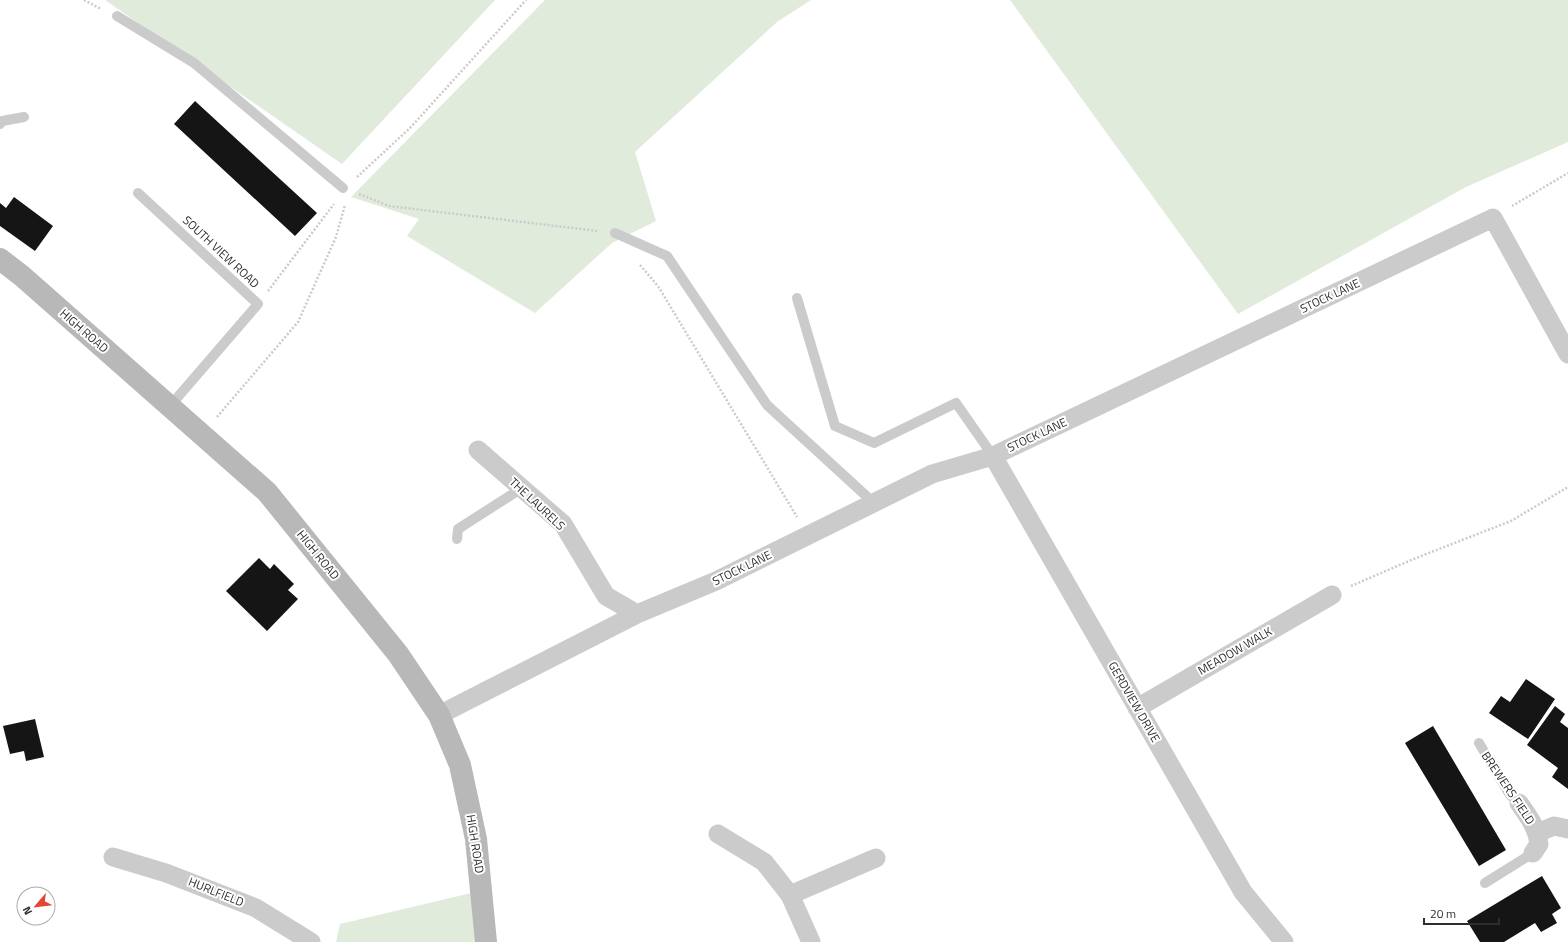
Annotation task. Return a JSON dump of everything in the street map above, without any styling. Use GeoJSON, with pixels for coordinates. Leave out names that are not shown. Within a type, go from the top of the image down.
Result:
{"type":"FeatureCollection","features":[{"type":"Feature","properties":{"kind":"main road","name":"HIGH ROAD"},"geometry":{"type":"LineString","coordinates":[[0,259],[22,276],[267,492],[398,654],[439,715],[460,765],[476,839],[486,942]]}},
{"type":"Feature","properties":{"kind":"street"},"geometry":{"type":"LineString","coordinates":[[1493,218],[1568,354]]}},
{"type":"Feature","properties":{"kind":"street","name":"STOCK LANE"},"geometry":{"type":"LineString","coordinates":[[439,715],[637,614],[716,581],[808,535],[875,504],[932,474],[993,456],[1493,218]]}},
{"type":"Feature","properties":{"kind":"street","name":"THE LAURELS"},"geometry":{"type":"LineString","coordinates":[[478,450],[562,524],[606,596],[637,614]]}},
{"type":"Feature","properties":{"kind":"street","name":"GERDVIEW DRIVE"},"geometry":{"type":"LineString","coordinates":[[993,456],[1243,892],[1284,942]]}},
{"type":"Feature","properties":{"kind":"street","name":"MEADOW WALK"},"geometry":{"type":"LineString","coordinates":[[1137,708],[1332,595]]}},
{"type":"Feature","properties":{"kind":"street","name":"BREWERS FIELD"},"geometry":{"type":"LineString","coordinates":[[1519,803],[1534,824],[1537,833],[1539,844],[1533,853]]}},
{"type":"Feature","properties":{"kind":"street","name":"BREWERS FIELD"},"geometry":{"type":"LineString","coordinates":[[1537,833],[1554,826],[1568,829]]}},
{"type":"Feature","properties":{"kind":"street"},"geometry":{"type":"LineString","coordinates":[[718,834],[764,862],[790,895],[811,942]]}},
{"type":"Feature","properties":{"kind":"street","name":"HURLFIELD"},"geometry":{"type":"LineString","coordinates":[[113,857],[166,873],[256,908],[311,942]]}},
{"type":"Feature","properties":{"kind":"street"},"geometry":{"type":"LineString","coordinates":[[790,895],[876,858]]}},
{"type":"Feature","properties":{"kind":"lane"},"geometry":{"type":"LineString","coordinates":[[117,16],[194,63],[346,189]]}},
{"type":"Feature","properties":{"kind":"lane"},"geometry":{"type":"LineString","coordinates":[[0,124],[2,121],[24,116]]}},
{"type":"Feature","properties":{"kind":"lane","name":"SOUTH VIEW ROAD"},"geometry":{"type":"LineString","coordinates":[[138,193],[258,304],[170,406]]}},
{"type":"Feature","properties":{"kind":"lane"},"geometry":{"type":"LineString","coordinates":[[615,234],[667,256],[766,405],[875,504]]}},
{"type":"Feature","properties":{"kind":"lane"},"geometry":{"type":"LineString","coordinates":[[797,298],[835,426],[874,444],[956,403],[993,456]]}},
{"type":"Feature","properties":{"kind":"lane"},"geometry":{"type":"LineString","coordinates":[[457,539],[458,529],[522,488]]}},
{"type":"Feature","properties":{"kind":"lane","name":"BREWERS FIELD"},"geometry":{"type":"LineString","coordinates":[[1479,743],[1510,795],[1519,803]]}},
{"type":"Feature","properties":{"kind":"lane","name":"BREWERS FIELD"},"geometry":{"type":"LineString","coordinates":[[1485,883],[1533,853]]}},
{"type":"Feature","properties":{"kind":"path"},"geometry":{"type":"LineString","coordinates":[[258,304],[346,189],[410,128],[526,0]]}},
{"type":"Feature","properties":{"kind":"path"},"geometry":{"type":"LineString","coordinates":[[1493,218],[1568,173]]}},
{"type":"Feature","properties":{"kind":"path"},"geometry":{"type":"LineString","coordinates":[[346,189],[389,206],[615,234]]}},
{"type":"Feature","properties":{"kind":"path"},"geometry":{"type":"LineString","coordinates":[[203,434],[298,322],[336,237],[346,189]]}},
{"type":"Feature","properties":{"kind":"path"},"geometry":{"type":"LineString","coordinates":[[639,263],[658,286],[808,535]]}},
{"type":"Feature","properties":{"kind":"path"},"geometry":{"type":"LineString","coordinates":[[1332,595],[1416,558],[1511,521],[1568,487]]}},
{"type":"Feature","properties":{"kind":"green space"},"geometry":{"type":"Polygon","coordinates":[[[105,0],[495,0],[342,164],[105,0]]]}},
{"type":"Feature","properties":{"kind":"green space"},"geometry":{"type":"Polygon","coordinates":[[[545,0],[811,0],[777,22],[635,152],[656,221],[612,243],[535,313],[407,236],[419,219],[351,197],[545,0]]]}},
{"type":"Feature","properties":{"kind":"green space"},"geometry":{"type":"Polygon","coordinates":[[[1010,0],[1568,0],[1568,142],[1466,187],[1238,314],[1010,0]]]}},
{"type":"Feature","properties":{"kind":"green space"},"geometry":{"type":"Polygon","coordinates":[[[480,891],[483,942],[336,942],[340,924],[480,891]]]}},
{"type":"Feature","properties":{"kind":"building"},"geometry":{"type":"Polygon","coordinates":[[[195,101],[317,213],[295,236],[174,124],[195,101]]]}},
{"type":"Feature","properties":{"kind":"building"},"geometry":{"type":"Polygon","coordinates":[[[14,197],[53,226],[35,251],[0,226],[0,203],[6,208],[14,197]]]}},
{"type":"Feature","properties":{"kind":"building"},"geometry":{"type":"Polygon","coordinates":[[[259,558],[270,569],[274,564],[294,584],[288,590],[298,599],[267,631],[226,591],[259,558]]]}},
{"type":"Feature","properties":{"kind":"building"},"geometry":{"type":"Polygon","coordinates":[[[1526,679],[1555,699],[1528,739],[1489,713],[1501,696],[1510,702],[1526,679]]]}},
{"type":"Feature","properties":{"kind":"building"},"geometry":{"type":"Polygon","coordinates":[[[1555,706],[1565,714],[1560,722],[1568,728],[1568,789],[1552,777],[1558,768],[1527,745],[1555,706]]]}},
{"type":"Feature","properties":{"kind":"building"},"geometry":{"type":"Polygon","coordinates":[[[35,719],[44,757],[26,761],[24,751],[10,754],[3,726],[35,719]]]}},
{"type":"Feature","properties":{"kind":"building"},"geometry":{"type":"Polygon","coordinates":[[[1433,726],[1506,850],[1479,866],[1405,743],[1433,726]]]}},
{"type":"Feature","properties":{"kind":"building"},"geometry":{"type":"Polygon","coordinates":[[[1542,876],[1561,908],[1552,914],[1557,923],[1541,932],[1535,923],[1504,942],[1480,942],[1467,921],[1542,876]]]}}]}
